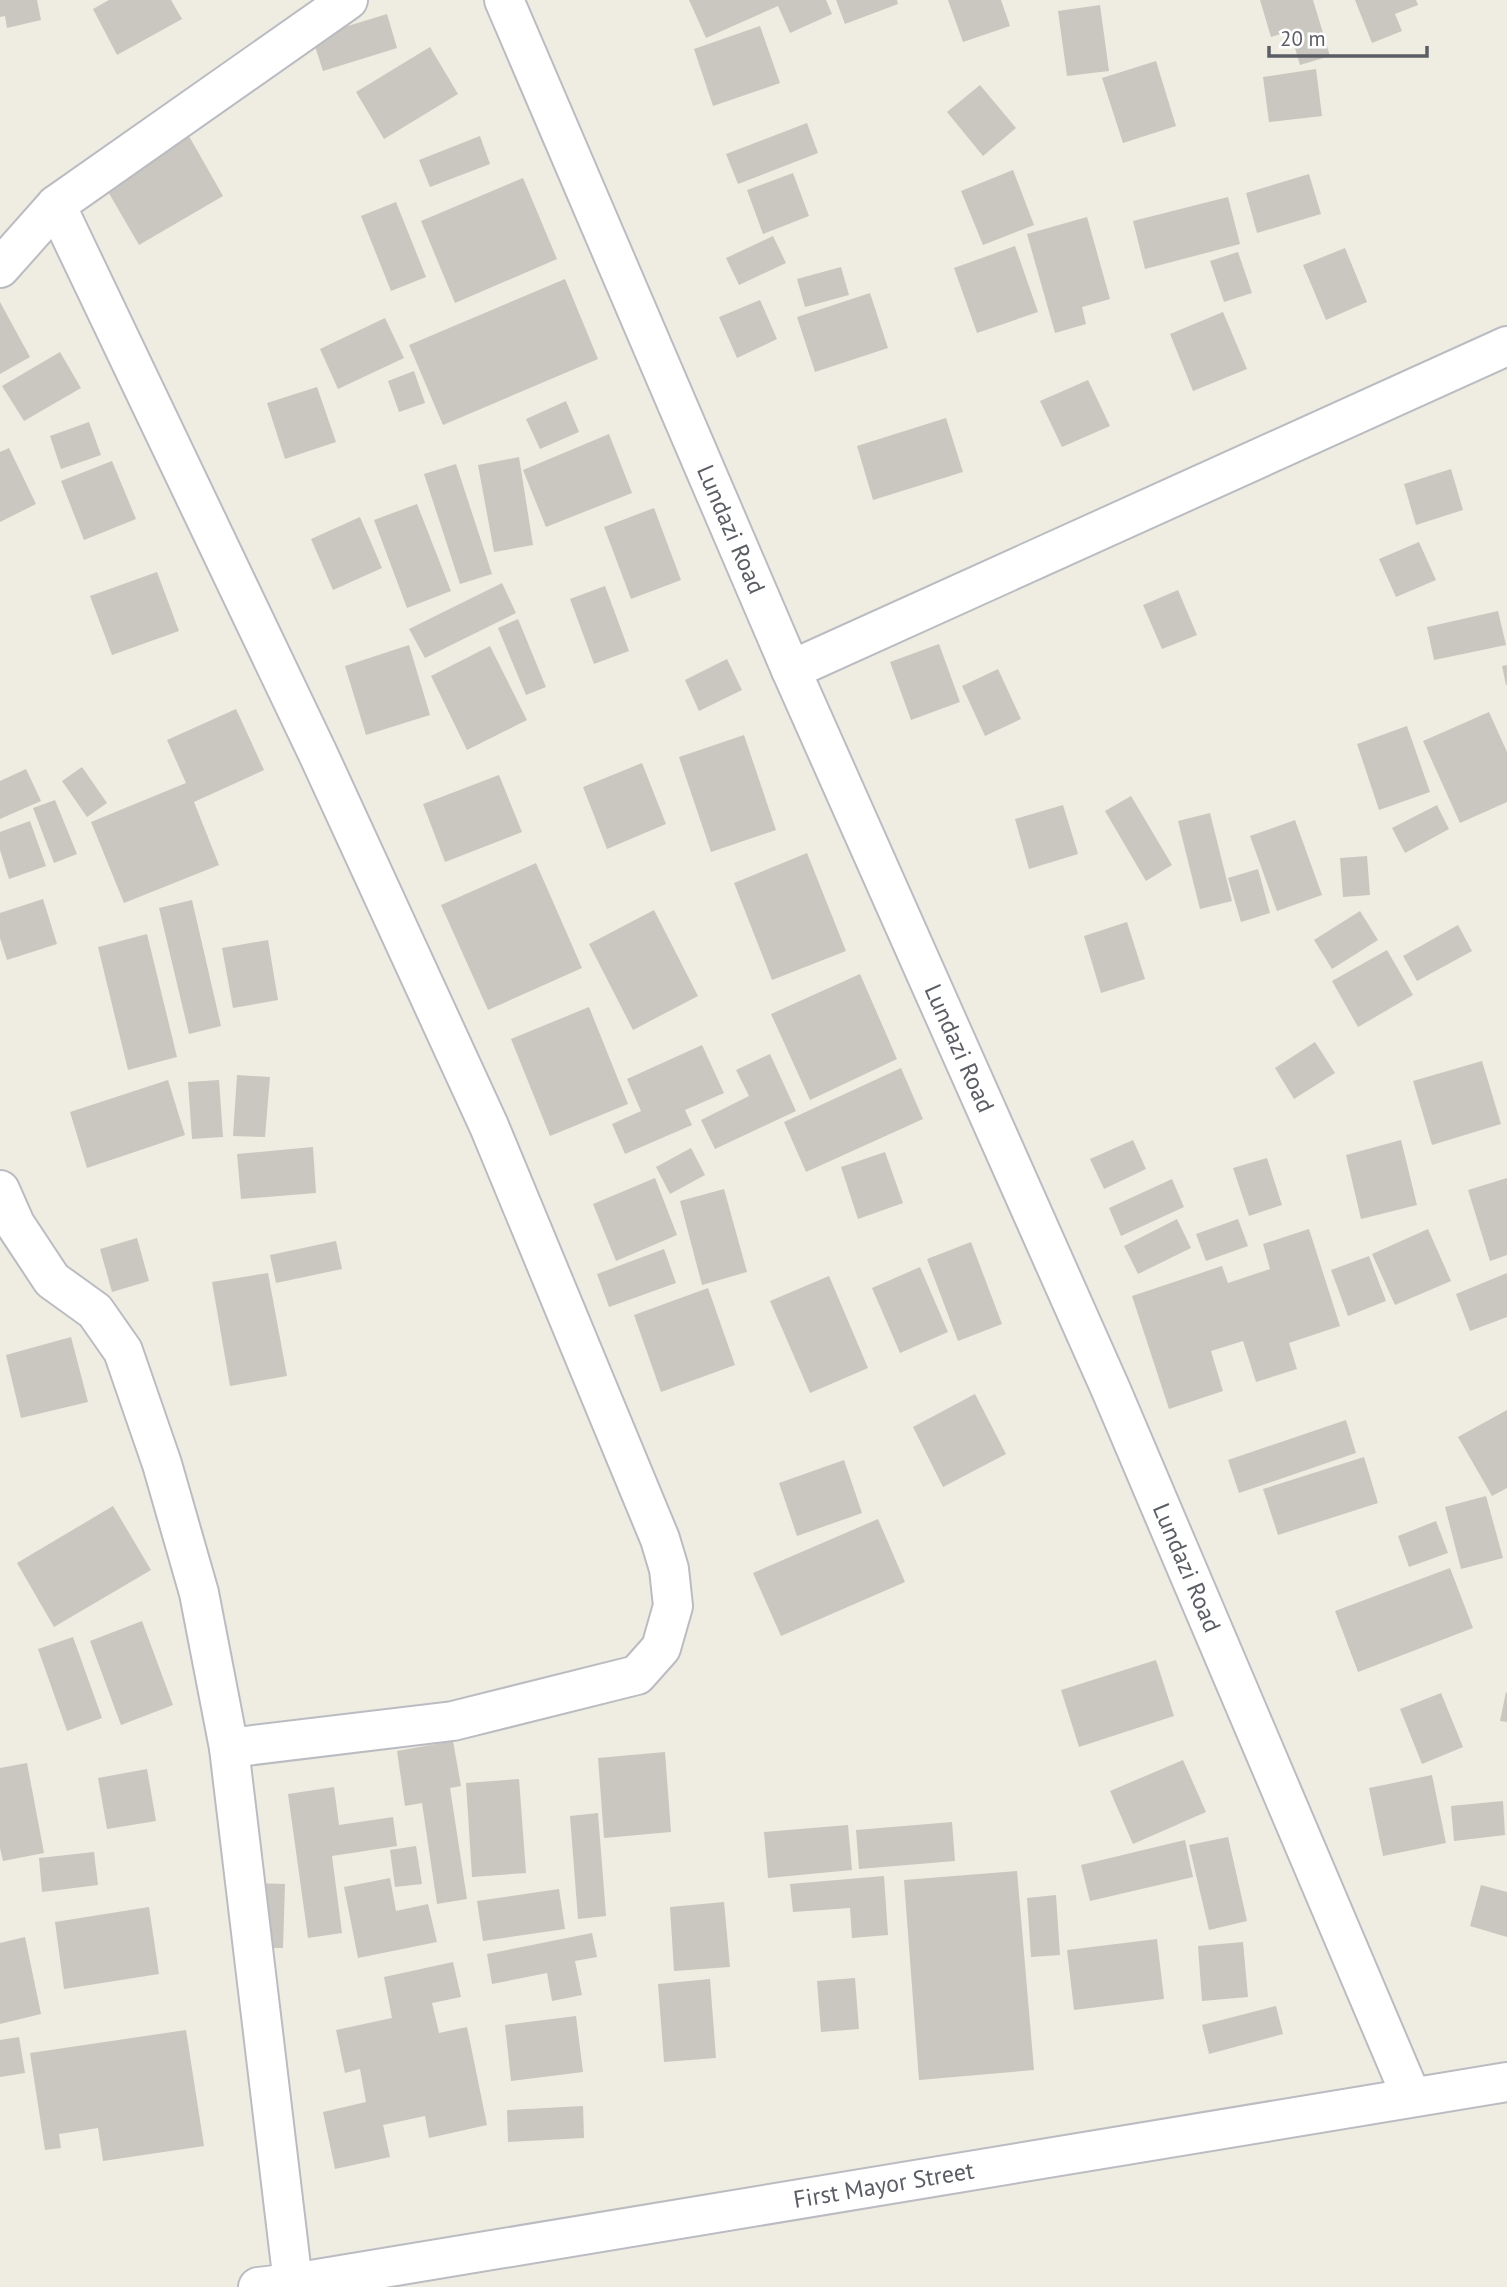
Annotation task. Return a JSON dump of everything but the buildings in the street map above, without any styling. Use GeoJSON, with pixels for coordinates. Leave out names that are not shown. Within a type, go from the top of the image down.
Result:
{"type":"FeatureCollection","features":[{"type":"Feature","properties":{"kind":"street"},"geometry":{"type":"LineString","coordinates":[[0,268],[56,205],[348,0]]}},
{"type":"Feature","properties":{"kind":"street","name":"Lundazi Road"},"geometry":{"type":"LineString","coordinates":[[504,0],[791,670],[1111,1390],[1411,2096]]}},
{"type":"Feature","properties":{"kind":"street"},"geometry":{"type":"LineString","coordinates":[[56,205],[319,756],[489,1126],[660,1539],[669,1569],[673,1606],[661,1648],[637,1675],[453,1721],[229,1748]]}},
{"type":"Feature","properties":{"kind":"street"},"geometry":{"type":"LineString","coordinates":[[791,670],[1507,346]]}},
{"type":"Feature","properties":{"kind":"street"},"geometry":{"type":"LineString","coordinates":[[0,1191],[15,1224],[52,1280],[95,1311],[123,1351],[162,1464],[199,1593],[229,1748],[276,2285]]}},
{"type":"Feature","properties":{"kind":"street","name":"First Mayor Street"},"geometry":{"type":"LineString","coordinates":[[276,2285],[1507,2081]]}}]}
